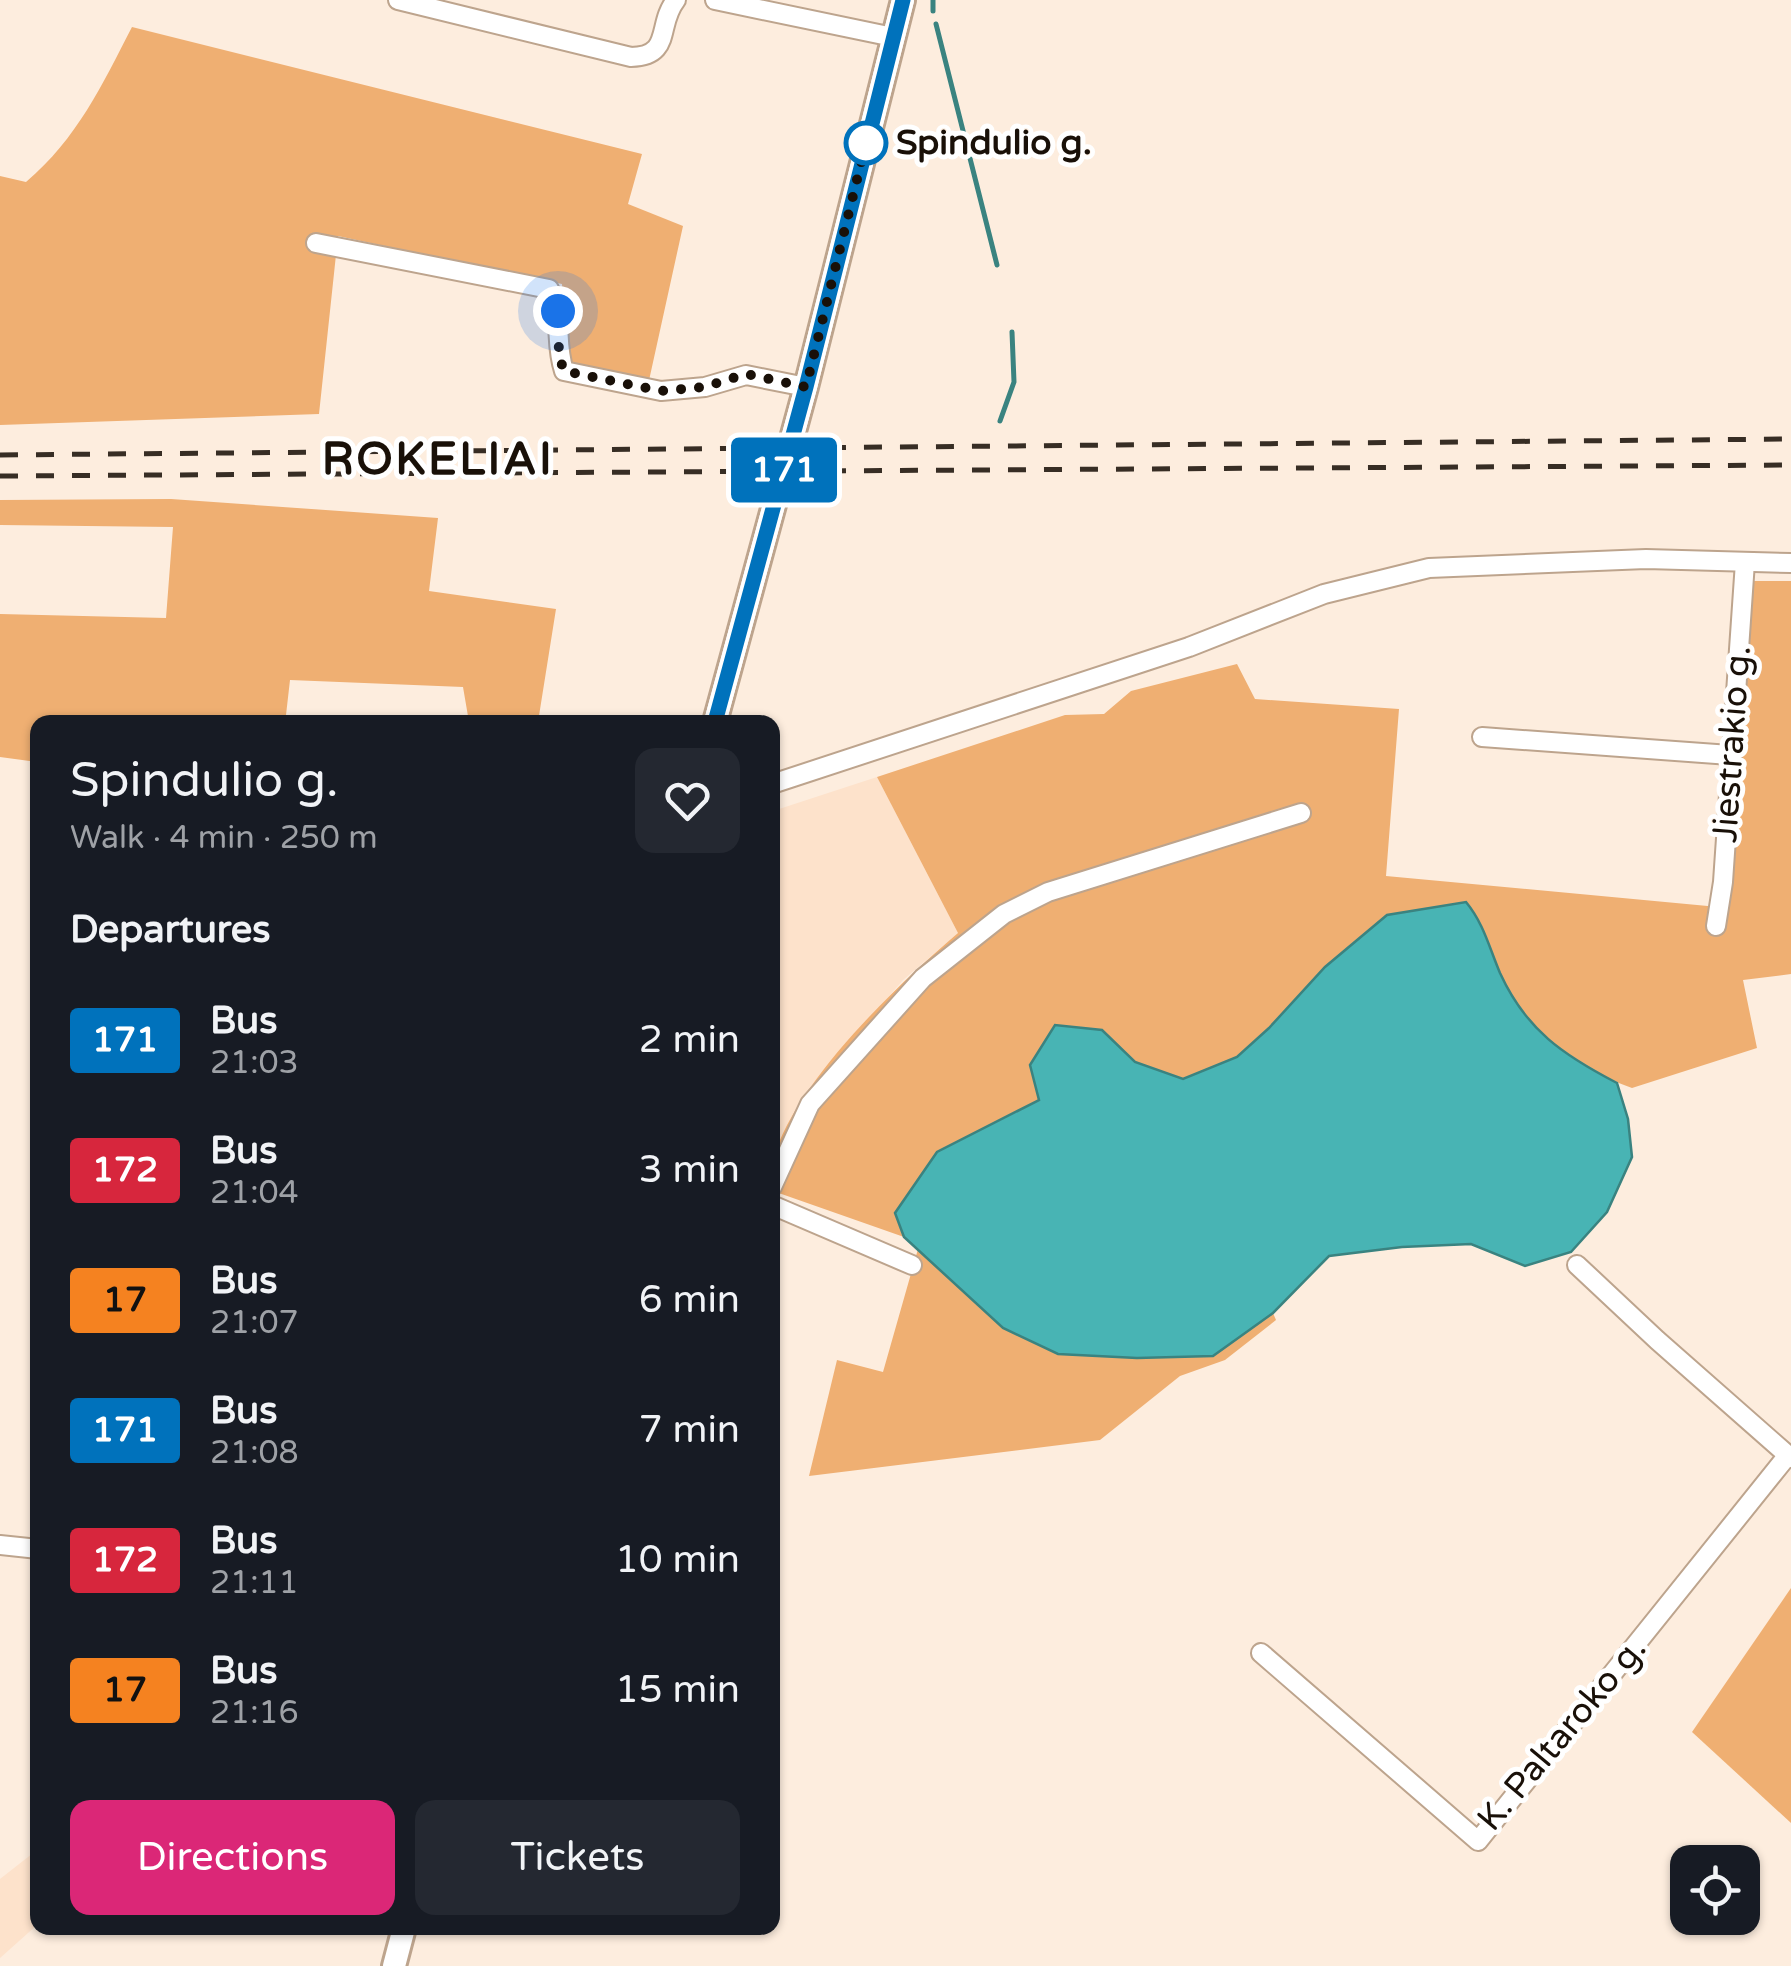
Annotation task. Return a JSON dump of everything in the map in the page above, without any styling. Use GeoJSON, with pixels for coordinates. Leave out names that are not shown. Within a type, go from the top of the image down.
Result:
{"type":"FeatureCollection","features":[{"type":"Feature","properties":{"kind":"main road"},"geometry":{"type":"LineString","coordinates":[[717,715],[806,387],[903,0]]}},
{"type":"Feature","properties":{"kind":"main road"},"geometry":{"type":"LineString","coordinates":[[394,1966],[402,1935]]}},
{"type":"Feature","properties":{"kind":"street"},"geometry":{"type":"LineString","coordinates":[[398,0],[631,58],[648,57],[658,48],[666,15],[676,0]]}},
{"type":"Feature","properties":{"kind":"street"},"geometry":{"type":"LineString","coordinates":[[715,0],[893,37]]}},
{"type":"Feature","properties":{"kind":"street"},"geometry":{"type":"LineString","coordinates":[[316,243],[548,290],[558,311],[559,356],[564,371],[661,391],[704,387],[746,374],[806,387]]}},
{"type":"Feature","properties":{"kind":"street"},"geometry":{"type":"LineString","coordinates":[[780,781],[1189,647],[1324,594],[1429,568],[1646,559],[1791,563]]}},
{"type":"Feature","properties":{"kind":"street","name":"Jiestrakio g."},"geometry":{"type":"LineString","coordinates":[[1716,926],[1723,882],[1745,562]]}},
{"type":"Feature","properties":{"kind":"street"},"geometry":{"type":"LineString","coordinates":[[1482,737],[1730,754]]}},
{"type":"Feature","properties":{"kind":"street"},"geometry":{"type":"LineString","coordinates":[[780,1169],[810,1104],[923,978],[1004,914],[1048,892],[1301,813]]}},
{"type":"Feature","properties":{"kind":"street"},"geometry":{"type":"LineString","coordinates":[[780,1208],[912,1265]]}},
{"type":"Feature","properties":{"kind":"street"},"geometry":{"type":"LineString","coordinates":[[1577,1266],[1789,1456]]}},
{"type":"Feature","properties":{"kind":"street","name":"K. Paltaroko g."},"geometry":{"type":"LineString","coordinates":[[1261,1652],[1478,1841],[1789,1456]]}},
{"type":"Feature","properties":{"kind":"street"},"geometry":{"type":"LineString","coordinates":[[0,1544],[30,1549]]}},
{"type":"Feature","properties":{"kind":"shaded area"},"geometry":{"type":"Polygon","coordinates":[[[132,27],[642,154],[628,204],[683,226],[648,385],[568,366],[562,284],[338,236],[319,414],[0,425],[0,176],[26,182],[60,148],[87,110],[132,27]]]}},
{"type":"Feature","properties":{"kind":"shaded area"},"geometry":{"type":"Polygon","coordinates":[[[171,499],[438,518],[429,591],[556,609],[539,715],[468,715],[463,687],[290,680],[286,715],[30,715],[30,761],[0,757],[0,614],[166,618],[173,527],[0,525],[0,500],[171,499]]]}},
{"type":"Feature","properties":{"kind":"shaded area"},"geometry":{"type":"Polygon","coordinates":[[[1751,581],[1791,581],[1791,974],[1743,980],[1757,1048],[1632,1088],[1590,1069],[1554,1044],[1523,1012],[1466,902],[1387,915],[1325,967],[1237,1057],[1183,1079],[1135,1062],[1102,1030],[1039,1100],[937,1152],[895,1213],[904,1237],[780,1193],[780,1142],[802,1099],[879,1007],[958,933],[877,777],[1065,715],[1104,714],[1131,691],[1237,664],[1255,699],[1399,709],[1386,876],[1729,908],[1751,581]]]}},
{"type":"Feature","properties":{"kind":"shaded area"},"geometry":{"type":"Polygon","coordinates":[[[877,777],[958,933],[903,980],[802,1097],[780,1146],[780,809],[877,777]]]}},
{"type":"Feature","properties":{"kind":"shaded area"},"geometry":{"type":"Polygon","coordinates":[[[918,1249],[1003,1328],[1212,1356],[1273,1313],[1276,1320],[1225,1360],[1180,1376],[1100,1440],[809,1476],[837,1360],[883,1372],[918,1249]]]}},
{"type":"Feature","properties":{"kind":"shaded area"},"geometry":{"type":"Polygon","coordinates":[[[1791,1588],[1791,1823],[1692,1732],[1791,1588]]]}},
{"type":"Feature","properties":{"kind":"shaded area"},"geometry":{"type":"Polygon","coordinates":[[[30,1855],[30,1931],[0,1958],[0,1879],[30,1855]]]}},
{"type":"Feature","properties":{"kind":"water"},"geometry":{"type":"Polygon","coordinates":[[[1466,902],[1522,1010],[1563,1051],[1617,1083],[1628,1119],[1632,1157],[1607,1212],[1571,1252],[1525,1266],[1471,1244],[1329,1256],[1273,1313],[1213,1356],[1137,1358],[1058,1354],[1003,1328],[904,1237],[895,1213],[937,1152],[1039,1100],[1030,1065],[1055,1025],[1102,1030],[1135,1062],[1183,1079],[1237,1057],[1325,967],[1387,915],[1466,902]]]}},
{"type":"Feature","properties":{"kind":"waterway"},"geometry":{"type":"LineString","coordinates":[[933,0],[933,11]]}},
{"type":"Feature","properties":{"kind":"waterway"},"geometry":{"type":"LineString","coordinates":[[936,24],[997,265]]}},
{"type":"Feature","properties":{"kind":"waterway"},"geometry":{"type":"LineString","coordinates":[[1000,421],[1014,382],[1012,332]]}},
{"type":"Feature","properties":{"kind":"railway"},"geometry":{"type":"LineString","coordinates":[[0,455],[1791,439]]}},
{"type":"Feature","properties":{"kind":"railway"},"geometry":{"type":"LineString","coordinates":[[0,476],[1791,465]]}},
{"type":"Feature","properties":{"kind":"bus line","name":"171"},"geometry":{"type":"LineString","coordinates":[[717,715],[806,387],[903,0]]}},
{"type":"Feature","properties":{"kind":"place","name":"Spindulio g."},"geometry":{"type":"Point","coordinates":[866,143]}},
{"type":"Feature","properties":{"kind":"district","name":"ROKELIAI"},"geometry":{"type":"Point","coordinates":[438,460]}},
{"type":"Feature","properties":{"kind":"route"},"geometry":{"type":"LineString","coordinates":[[558,311],[559,356],[564,371],[661,391],[704,387],[746,374],[806,387],[866,143]]}}]}
